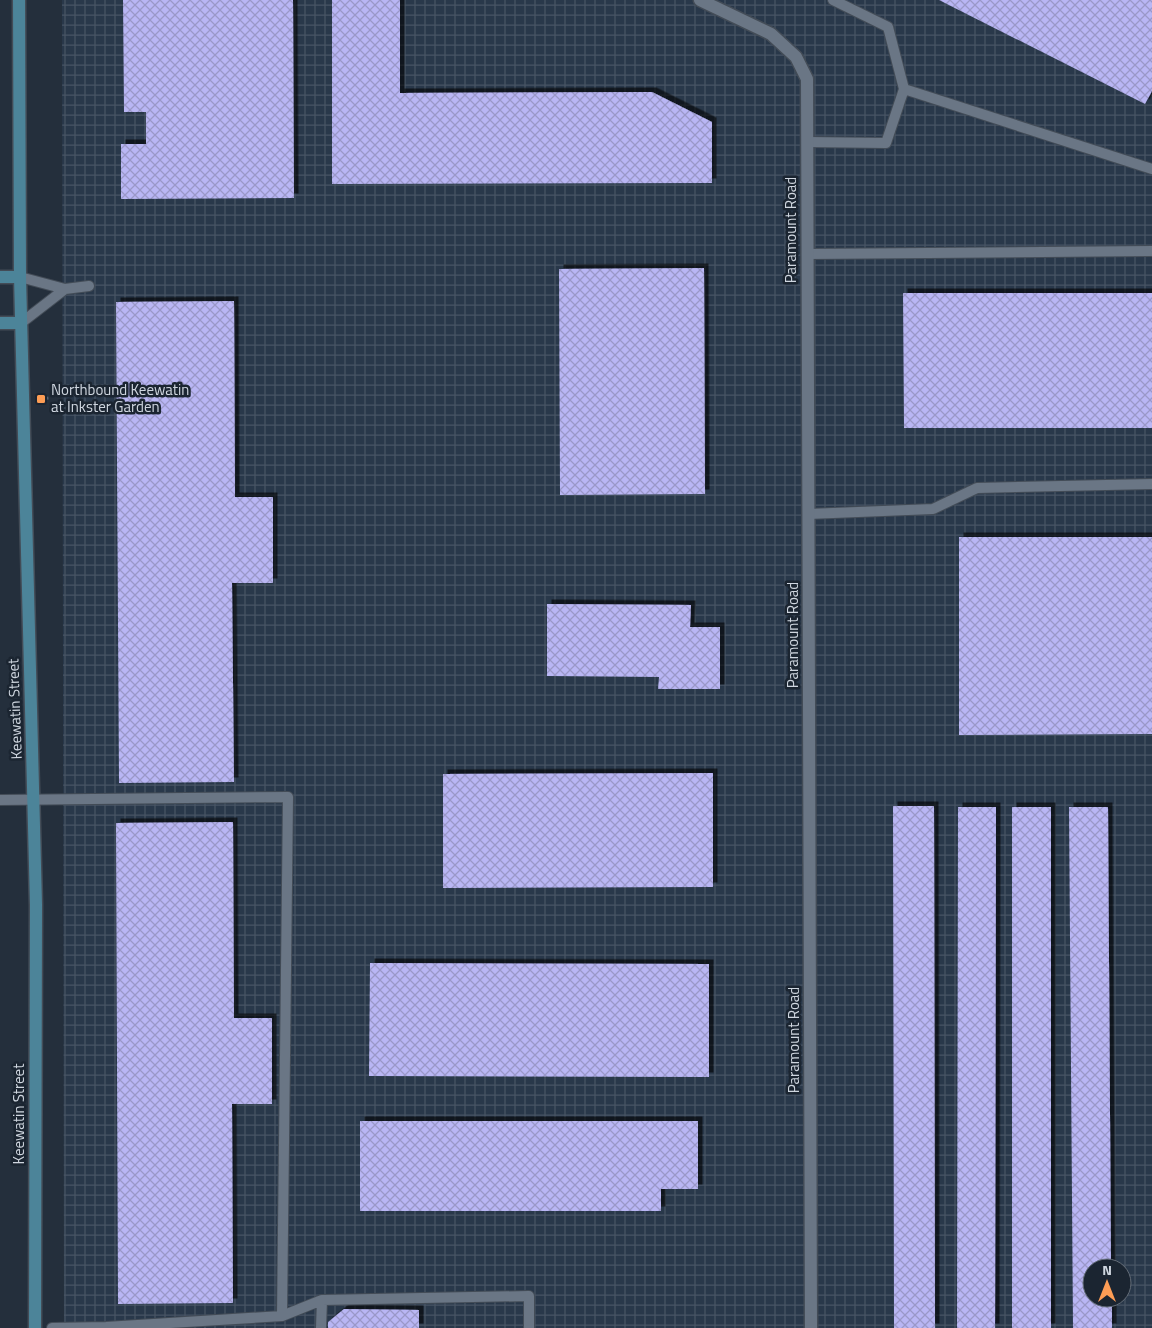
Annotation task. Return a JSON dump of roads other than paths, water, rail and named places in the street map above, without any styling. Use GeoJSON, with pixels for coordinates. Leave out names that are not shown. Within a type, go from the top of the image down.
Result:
{"type":"FeatureCollection","features":[{"type":"Feature","properties":{"kind":"street","name":"Keewatin Street"},"geometry":{"type":"LineString","coordinates":[[19,0],[20,277],[36,906],[35,1328]]}},
{"type":"Feature","properties":{"kind":"street","name":"Paramount Road"},"geometry":{"type":"LineString","coordinates":[[700,0],[771,34],[796,57],[807,79],[811,1328]]}},
{"type":"Feature","properties":{"kind":"street"},"geometry":{"type":"LineString","coordinates":[[0,277],[20,277]]}},
{"type":"Feature","properties":{"kind":"street"},"geometry":{"type":"LineString","coordinates":[[0,324],[21,323]]}},
{"type":"Feature","properties":{"kind":"lane"},"geometry":{"type":"LineString","coordinates":[[807,142],[886,143],[904,88],[888,27],[833,0]]}},
{"type":"Feature","properties":{"kind":"lane"},"geometry":{"type":"LineString","coordinates":[[904,88],[1152,168]]}},
{"type":"Feature","properties":{"kind":"lane"},"geometry":{"type":"LineString","coordinates":[[808,254],[1152,250]]}},
{"type":"Feature","properties":{"kind":"lane"},"geometry":{"type":"LineString","coordinates":[[20,277],[65,289],[89,286]]}},
{"type":"Feature","properties":{"kind":"lane"},"geometry":{"type":"LineString","coordinates":[[21,323],[65,289]]}},
{"type":"Feature","properties":{"kind":"lane"},"geometry":{"type":"LineString","coordinates":[[808,514],[933,509],[977,488],[1152,484]]}},
{"type":"Feature","properties":{"kind":"lane"},"geometry":{"type":"LineString","coordinates":[[0,800],[288,798],[282,1316]]}},
{"type":"Feature","properties":{"kind":"lane"},"geometry":{"type":"LineString","coordinates":[[52,1328],[106,1328],[282,1316],[322,1300],[529,1296],[529,1328]]}},
{"type":"Feature","properties":{"kind":"lane"},"geometry":{"type":"LineString","coordinates":[[321,1328],[322,1300]]}},
{"type":"Feature","properties":{"kind":"place","name":"Northbound Keewatin at Inkster Garden"},"geometry":{"type":"Point","coordinates":[41,399]}}]}
